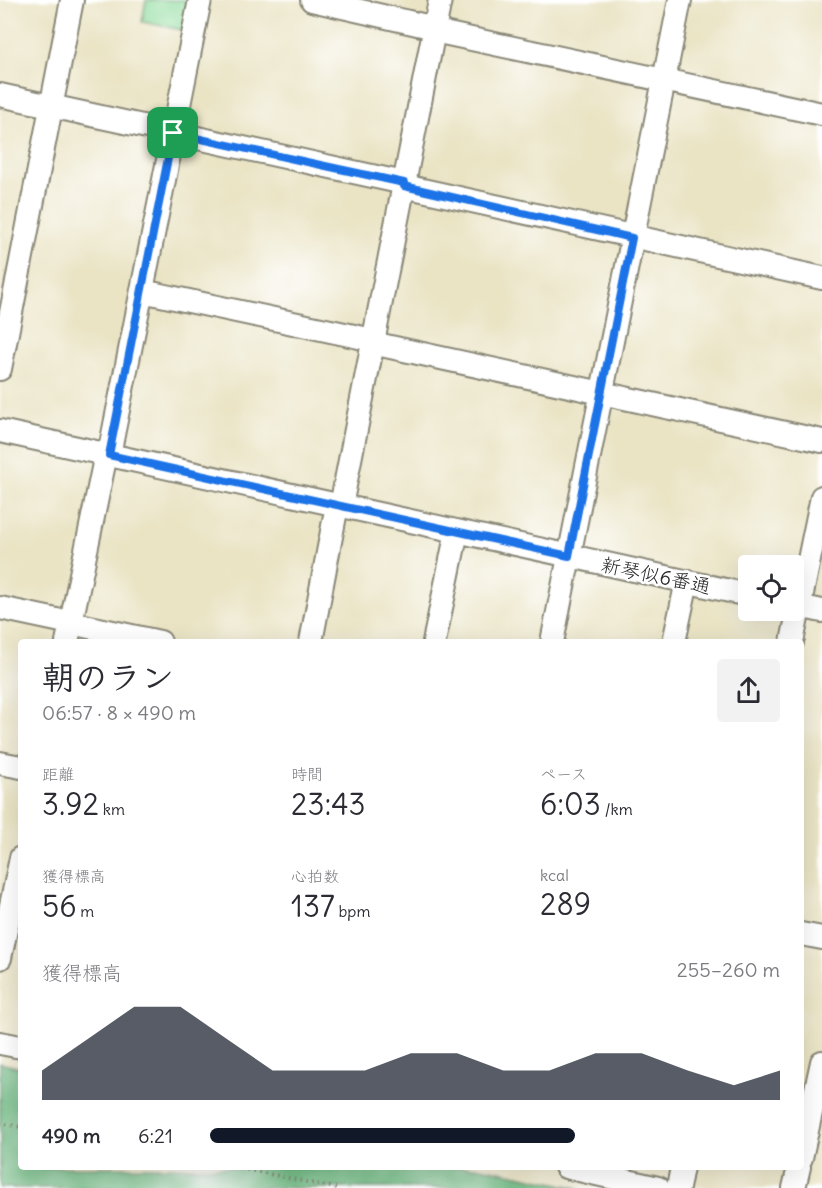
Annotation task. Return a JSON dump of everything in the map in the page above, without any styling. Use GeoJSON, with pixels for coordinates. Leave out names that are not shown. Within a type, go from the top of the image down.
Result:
{"type":"FeatureCollection","features":[{"type":"Feature","properties":{"kind":"street"},"geometry":{"type":"LineString","coordinates":[[0,369],[72,0]]}},
{"type":"Feature","properties":{"kind":"street"},"geometry":{"type":"LineString","coordinates":[[69,632],[142,291],[200,0]]}},
{"type":"Feature","properties":{"kind":"street"},"geometry":{"type":"LineString","coordinates":[[312,0],[822,114]]}},
{"type":"Feature","properties":{"kind":"street"},"geometry":{"type":"LineString","coordinates":[[312,639],[440,0]]}},
{"type":"Feature","properties":{"kind":"street"},"geometry":{"type":"LineString","coordinates":[[553,639],[680,0]]}},
{"type":"Feature","properties":{"kind":"street"},"geometry":{"type":"LineString","coordinates":[[0,95],[632,238],[822,278]]}},
{"type":"Feature","properties":{"kind":"street"},"geometry":{"type":"LineString","coordinates":[[142,291],[822,441]]}},
{"type":"Feature","properties":{"kind":"street","name":"新琴似6番通"},"geometry":{"type":"LineString","coordinates":[[0,431],[738,593]]}},
{"type":"Feature","properties":{"kind":"street"},"geometry":{"type":"LineString","coordinates":[[804,575],[822,497]]}},
{"type":"Feature","properties":{"kind":"street"},"geometry":{"type":"LineString","coordinates":[[435,639],[458,531]]}},
{"type":"Feature","properties":{"kind":"street"},"geometry":{"type":"LineString","coordinates":[[675,639],[687,582]]}},
{"type":"Feature","properties":{"kind":"street"},"geometry":{"type":"LineString","coordinates":[[804,607],[822,611]]}},
{"type":"Feature","properties":{"kind":"street"},"geometry":{"type":"LineString","coordinates":[[0,608],[69,632],[133,639]]}},
{"type":"Feature","properties":{"kind":"street"},"geometry":{"type":"LineString","coordinates":[[792,639],[795,621]]}},
{"type":"Feature","properties":{"kind":"street"},"geometry":{"type":"LineString","coordinates":[[0,763],[18,766]]}},
{"type":"Feature","properties":{"kind":"street"},"geometry":{"type":"LineString","coordinates":[[0,958],[18,874]]}},
{"type":"Feature","properties":{"kind":"street"},"geometry":{"type":"LineString","coordinates":[[804,934],[822,938]]}},
{"type":"Feature","properties":{"kind":"street"},"geometry":{"type":"LineString","coordinates":[[0,1043],[18,1046]]}},
{"type":"Feature","properties":{"kind":"street"},"geometry":{"type":"LineString","coordinates":[[804,1144],[822,1062]]}},
{"type":"Feature","properties":{"kind":"street"},"geometry":{"type":"LineString","coordinates":[[579,1170],[658,1188]]}},
{"type":"Feature","properties":{"kind":"street"},"geometry":{"type":"LineString","coordinates":[[678,1188],[681,1170]]}},
{"type":"Feature","properties":{"kind":"street"},"geometry":{"type":"LineString","coordinates":[[794,1188],[798,1170]]}},
{"type":"Feature","properties":{"kind":"path"},"geometry":{"type":"LineString","coordinates":[[0,1123],[18,1126]]}},
{"type":"Feature","properties":{"kind":"path"},"geometry":{"type":"LineString","coordinates":[[249,1170],[336,1188]]}},
{"type":"Feature","properties":{"kind":"green space"},"geometry":{"type":"Polygon","coordinates":[[[146,0],[194,0],[188,31],[142,22],[146,0]]]}},
{"type":"Feature","properties":{"kind":"green space"},"geometry":{"type":"Polygon","coordinates":[[[0,1063],[18,1067],[18,1170],[495,1170],[579,1188],[0,1188],[0,1063]]]}},
{"type":"Feature","properties":{"kind":"route"},"geometry":{"type":"LineString","coordinates":[[173,133],[404,183],[404,186],[632,238],[569,556],[109,455],[173,133]]}}]}
